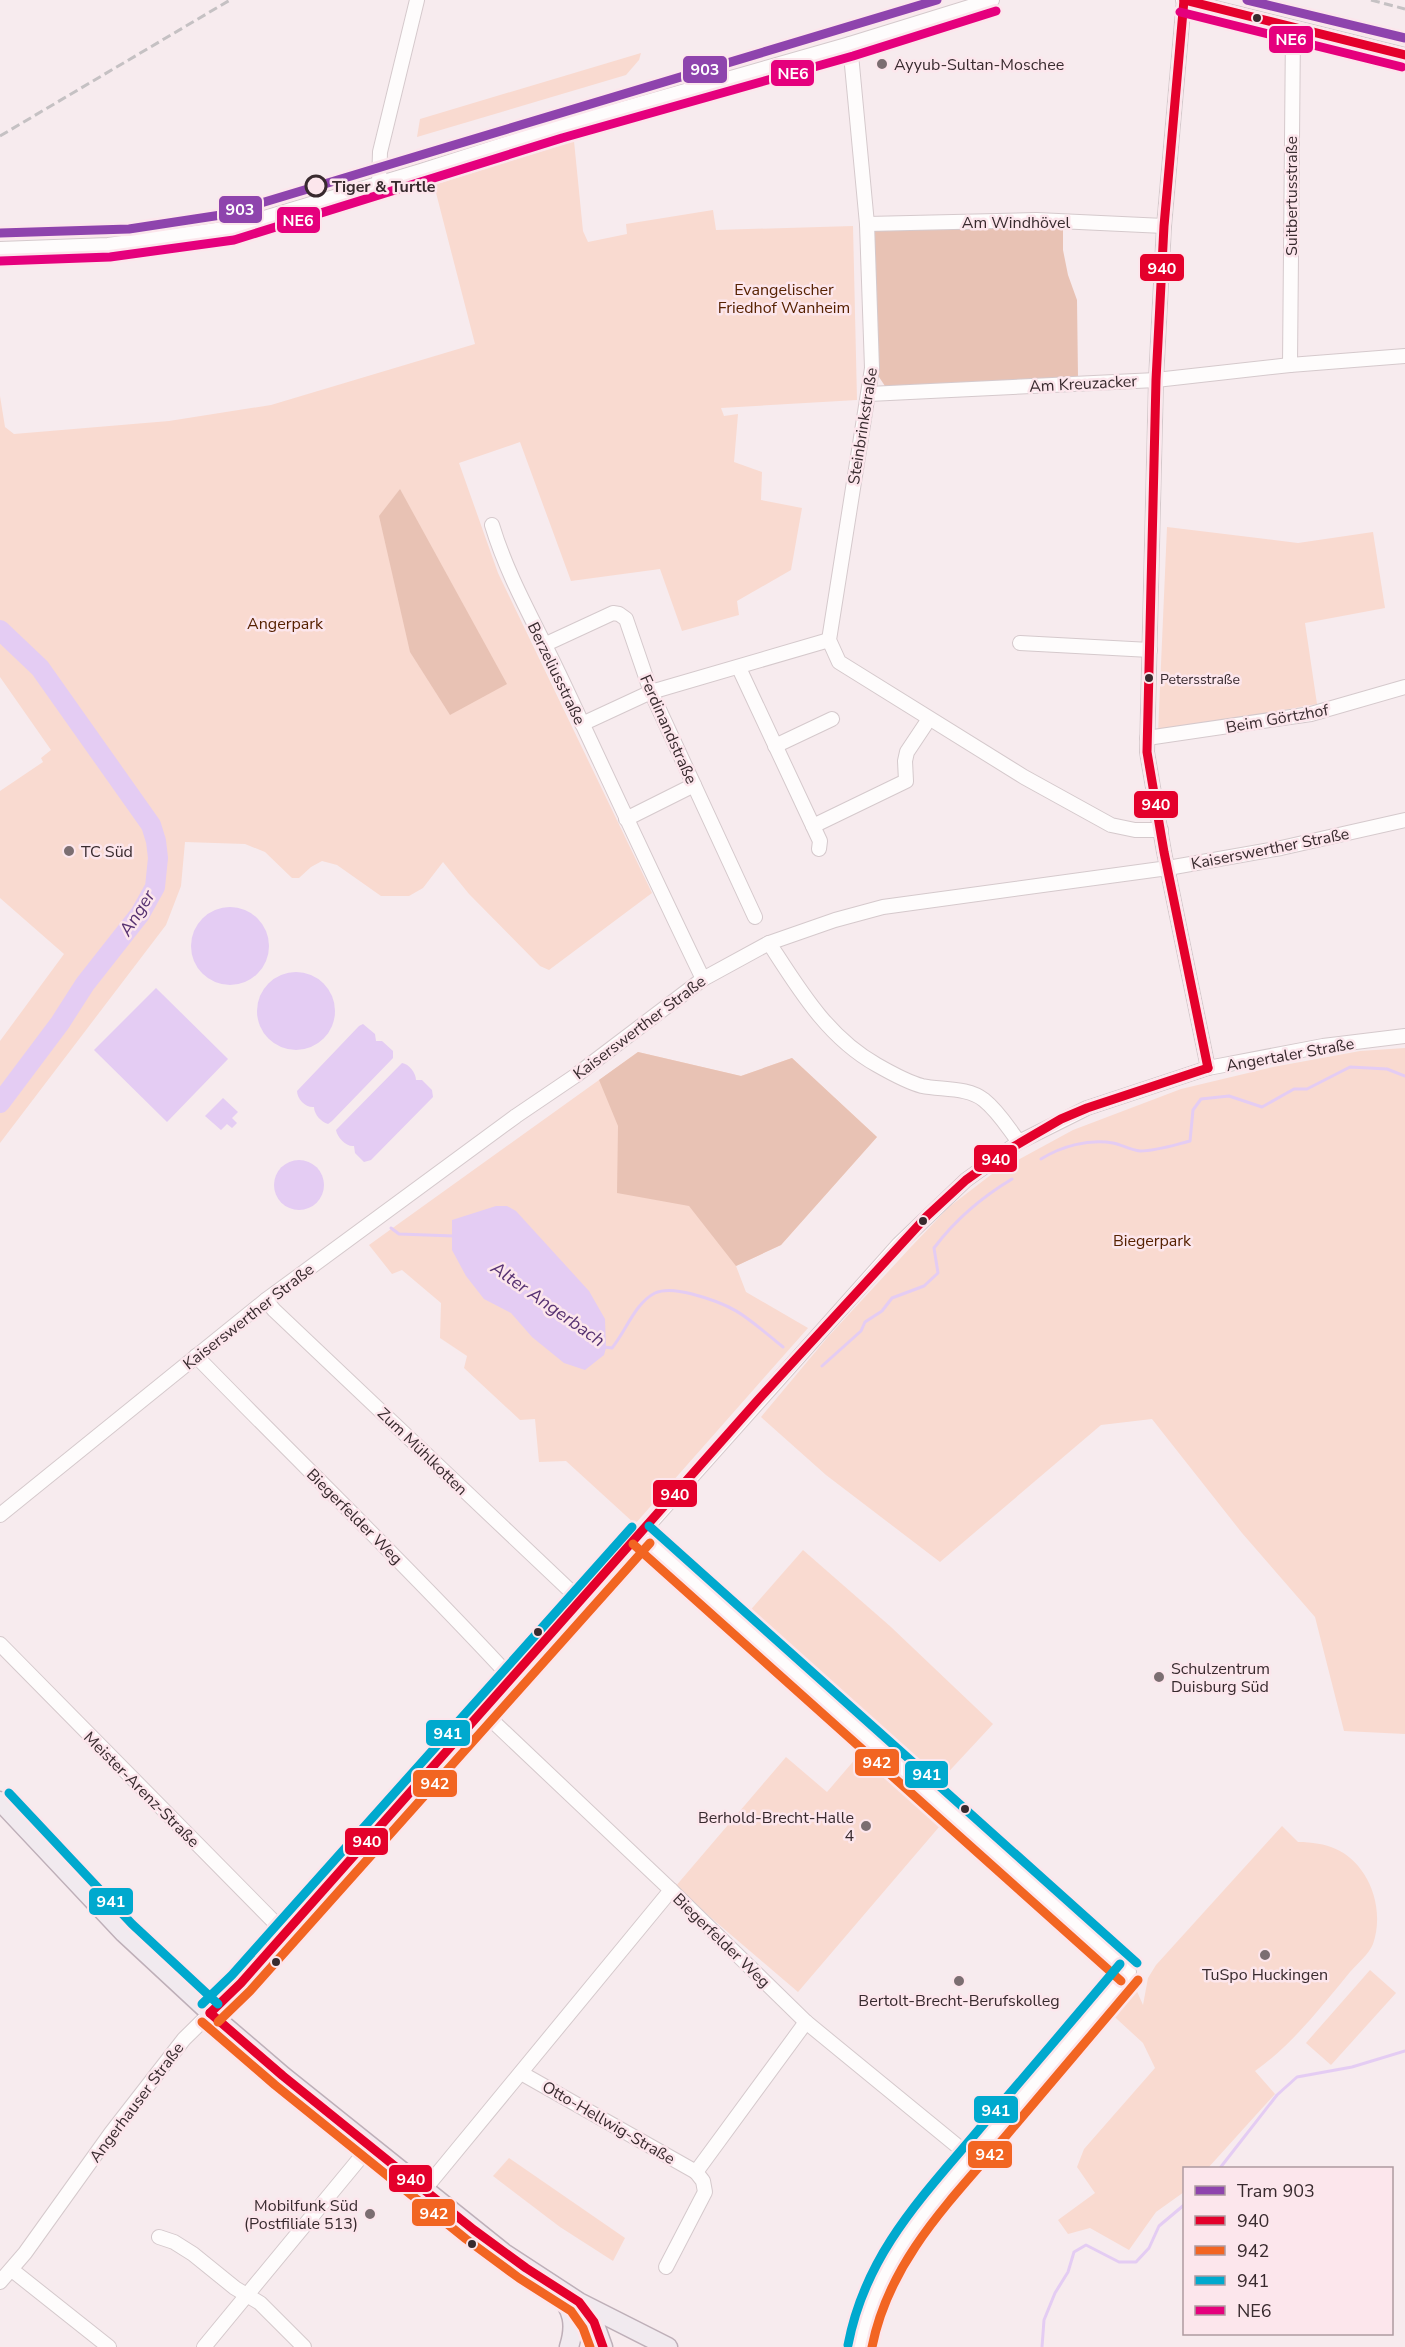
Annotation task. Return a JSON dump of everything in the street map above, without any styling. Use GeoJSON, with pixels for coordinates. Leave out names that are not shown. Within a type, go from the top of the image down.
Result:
{"type":"FeatureCollection","features":[{"type":"Feature","properties":{"kind":"main road"},"geometry":{"type":"LineString","coordinates":[[0,1801],[124,1933],[210,2013],[283,2076],[504,2253],[579,2302],[668,2347]]}},
{"type":"Feature","properties":{"kind":"main road"},"geometry":{"type":"LineString","coordinates":[[545,2280],[570,2309],[572,2322],[569,2347]]}},
{"type":"Feature","properties":{"kind":"main road"},"geometry":{"type":"LineString","coordinates":[[579,2302],[594,2322],[603,2347]]}},
{"type":"Feature","properties":{"kind":"street"},"geometry":{"type":"LineString","coordinates":[[379,184],[380,152],[417,0]]}},
{"type":"Feature","properties":{"kind":"street"},"geometry":{"type":"LineString","coordinates":[[0,249],[108,245],[231,228],[992,0]]}},
{"type":"Feature","properties":{"kind":"street"},"geometry":{"type":"LineString","coordinates":[[1208,1068],[1168,868],[1147,738],[1156,380],[1164,226],[1184,0],[1405,55]]}},
{"type":"Feature","properties":{"kind":"street","name":"Suitbertusstraße"},"geometry":{"type":"LineString","coordinates":[[1290,364],[1293,28]]}},
{"type":"Feature","properties":{"kind":"street","name":"Steinbrinkstraße"},"geometry":{"type":"LineString","coordinates":[[829,640],[872,368],[867,224],[850,44]]}},
{"type":"Feature","properties":{"kind":"street","name":"Am Windhövel"},"geometry":{"type":"LineString","coordinates":[[867,224],[1037,220],[1164,226]]}},
{"type":"Feature","properties":{"kind":"street","name":"Am Kreuzacker"},"geometry":{"type":"LineString","coordinates":[[869,394],[1156,380],[1290,364],[1405,356]]}},
{"type":"Feature","properties":{"kind":"street","name":"Berzeliusstraße"},"geometry":{"type":"LineString","coordinates":[[492,525],[511,579],[546,644],[626,819],[703,979]]}},
{"type":"Feature","properties":{"kind":"street","name":"Ferdinandstraße"},"geometry":{"type":"LineString","coordinates":[[546,644],[613,614],[619,614],[626,619],[651,692],[755,917]]}},
{"type":"Feature","properties":{"kind":"street"},"geometry":{"type":"LineString","coordinates":[[582,724],[651,692],[829,640],[839,662],[1024,777],[1111,825],[1135,830],[1161,830]]}},
{"type":"Feature","properties":{"kind":"street"},"geometry":{"type":"LineString","coordinates":[[1020,644],[1150,650]]}},
{"type":"Feature","properties":{"kind":"street"},"geometry":{"type":"LineString","coordinates":[[739,668],[820,841],[819,849]]}},
{"type":"Feature","properties":{"kind":"street","name":"Beim Görtzhof"},"geometry":{"type":"LineString","coordinates":[[1147,738],[1311,714],[1405,687]]}},
{"type":"Feature","properties":{"kind":"street"},"geometry":{"type":"LineString","coordinates":[[775,746],[832,719]]}},
{"type":"Feature","properties":{"kind":"street"},"geometry":{"type":"LineString","coordinates":[[813,826],[906,781],[907,752],[929,719]]}},
{"type":"Feature","properties":{"kind":"street"},"geometry":{"type":"LineString","coordinates":[[626,819],[694,785]]}},
{"type":"Feature","properties":{"kind":"street","name":"Kaiserswerther Straße"},"geometry":{"type":"LineString","coordinates":[[0,1515],[266,1300],[523,1110],[575,1076],[703,979],[769,943],[835,920],[883,907],[1168,868],[1281,848],[1405,820]]}},
{"type":"Feature","properties":{"kind":"street"},"geometry":{"type":"LineString","coordinates":[[769,943],[811,1007],[825,1024],[852,1047],[874,1063],[921,1086],[963,1092],[983,1099],[1001,1116],[1019,1143]]}},
{"type":"Feature","properties":{"kind":"street","name":"Angertaler Straße"},"geometry":{"type":"LineString","coordinates":[[1019,1143],[1087,1107],[1208,1068],[1323,1046],[1405,1036]]}},
{"type":"Feature","properties":{"kind":"street","name":"Angerhauser Straße"},"geometry":{"type":"LineString","coordinates":[[0,2282],[12,2270],[111,2133],[184,2039],[234,1991],[899,1244],[966,1180],[1019,1143]]}},
{"type":"Feature","properties":{"kind":"street","name":"Zum Mühlkotten"},"geometry":{"type":"LineString","coordinates":[[266,1300],[580,1601]]}},
{"type":"Feature","properties":{"kind":"street","name":"Biegerfelder Weg"},"geometry":{"type":"LineString","coordinates":[[196,1356],[335,1495],[512,1679]]}},
{"type":"Feature","properties":{"kind":"street"},"geometry":{"type":"LineString","coordinates":[[641,1535],[1129,1972],[911,2229],[891,2258],[877,2286],[860,2347]]}},
{"type":"Feature","properties":{"kind":"street","name":"Meister-Arenz-Straße"},"geometry":{"type":"LineString","coordinates":[[0,1644],[285,1933]]}},
{"type":"Feature","properties":{"kind":"street","name":"Biegerfelder Weg"},"geometry":{"type":"LineString","coordinates":[[482,1712],[671,1890],[806,2022],[972,2158]]}},
{"type":"Feature","properties":{"kind":"street"},"geometry":{"type":"LineString","coordinates":[[424,2190],[671,1890]]}},
{"type":"Feature","properties":{"kind":"street"},"geometry":{"type":"LineString","coordinates":[[666,2267],[705,2192],[703,2181],[696,2172],[806,2022]]}},
{"type":"Feature","properties":{"kind":"street","name":"Otto-Hellwig-Straße"},"geometry":{"type":"LineString","coordinates":[[521,2073],[696,2172]]}},
{"type":"Feature","properties":{"kind":"street"},"geometry":{"type":"LineString","coordinates":[[204,2347],[370,2146]]}},
{"type":"Feature","properties":{"kind":"street"},"geometry":{"type":"LineString","coordinates":[[159,2237],[174,2242],[193,2254],[235,2288],[260,2303],[304,2347]]}},
{"type":"Feature","properties":{"kind":"street"},"geometry":{"type":"LineString","coordinates":[[12,2270],[109,2347]]}},
{"type":"Feature","properties":{"kind":"green space"},"geometry":{"type":"Polygon","coordinates":[[[641,53],[639,60],[626,75],[417,137],[420,119],[641,53]]]}},
{"type":"Feature","properties":{"kind":"green space","name":"Angerpark"},"geometry":{"type":"Polygon","coordinates":[[[574,141],[583,231],[588,242],[627,234],[626,224],[713,210],[716,230],[853,226],[857,400],[721,408],[724,416],[738,414],[734,462],[762,472],[761,500],[802,508],[791,570],[737,601],[739,615],[682,631],[660,569],[571,581],[520,442],[459,463],[498,573],[652,893],[549,970],[540,966],[469,894],[443,862],[423,888],[409,896],[381,896],[337,865],[322,861],[299,878],[292,878],[265,852],[245,844],[185,842],[181,886],[166,925],[0,1143],[0,1041],[64,954],[0,898],[0,791],[43,762],[41,758],[51,750],[0,677],[0,396],[5,427],[14,434],[169,421],[271,405],[475,344],[434,185],[574,141]]]}},
{"type":"Feature","properties":{"kind":"green space"},"geometry":{"type":"Polygon","coordinates":[[[1167,527],[1298,543],[1373,532],[1385,608],[1305,623],[1317,704],[1158,733],[1167,527]]]}},
{"type":"Feature","properties":{"kind":"green space","name":"Biegerpark"},"geometry":{"type":"Polygon","coordinates":[[[1405,1048],[1405,1734],[1344,1731],[1315,1617],[1242,1533],[1152,1419],[1101,1425],[940,1562],[826,1475],[761,1417],[827,1338],[910,1248],[949,1207],[992,1174],[1073,1130],[1181,1089],[1273,1067],[1360,1051],[1405,1048]]]}},
{"type":"Feature","properties":{"kind":"green space"},"geometry":{"type":"Polygon","coordinates":[[[638,1052],[741,1076],[792,1058],[877,1137],[781,1245],[736,1266],[746,1292],[808,1328],[635,1524],[566,1461],[539,1462],[535,1419],[520,1420],[464,1368],[467,1356],[440,1338],[441,1303],[402,1270],[392,1274],[369,1245],[638,1052]]]}},
{"type":"Feature","properties":{"kind":"green space"},"geometry":{"type":"Polygon","coordinates":[[[803,1550],[891,1627],[993,1724],[941,1780],[747,1614],[803,1550]]]}},
{"type":"Feature","properties":{"kind":"green space"},"geometry":{"type":"Polygon","coordinates":[[[863,1750],[945,1820],[798,1992],[675,1887],[786,1757],[827,1792],[863,1750]]]}},
{"type":"Feature","properties":{"kind":"green space","name":"TuSpo Huckingen"},"geometry":{"type":"Polygon","coordinates":[[[1282,1826],[1298,1842],[1327,1846],[1344,1853],[1364,1874],[1375,1899],[1377,1926],[1371,1948],[1294,2037],[1255,2071],[1275,2094],[1209,2167],[1183,2167],[1183,2193],[1156,2212],[1129,2250],[1090,2228],[1068,2234],[1058,2220],[1095,2193],[1077,2167],[1084,2149],[1155,2068],[1143,2043],[1106,2009],[1132,1980],[1143,2005],[1148,1978],[1156,1965],[1282,1826]]]}},
{"type":"Feature","properties":{"kind":"green space"},"geometry":{"type":"Polygon","coordinates":[[[1370,1970],[1396,1993],[1331,2065],[1306,2043],[1370,1970]]]}},
{"type":"Feature","properties":{"kind":"green space"},"geometry":{"type":"Polygon","coordinates":[[[509,2158],[625,2238],[613,2261],[560,2227],[493,2176],[509,2158]]]}},
{"type":"Feature","properties":{"kind":"shaded area"},"geometry":{"type":"Polygon","coordinates":[[[943,226],[1063,227],[1063,250],[1068,275],[1077,300],[1078,377],[885,386],[879,377],[874,229],[943,226]]]}},
{"type":"Feature","properties":{"kind":"shaded area"},"geometry":{"type":"Polygon","coordinates":[[[400,489],[507,684],[450,715],[410,652],[379,516],[400,489]]]}},
{"type":"Feature","properties":{"kind":"shaded area"},"geometry":{"type":"Polygon","coordinates":[[[638,1052],[741,1076],[792,1058],[877,1137],[781,1245],[736,1266],[689,1206],[617,1193],[618,1126],[599,1080],[638,1052]]]}},
{"type":"Feature","properties":{"kind":"water"},"geometry":{"type":"Polygon","coordinates":[[[222,907],[238,907],[252,913],[263,924],[269,938],[269,954],[263,968],[252,979],[238,985],[222,985],[208,979],[197,968],[191,954],[191,938],[197,924],[208,913],[222,907]]]}},
{"type":"Feature","properties":{"kind":"water"},"geometry":{"type":"Polygon","coordinates":[[[288,972],[304,972],[318,978],[329,989],[335,1003],[335,1019],[329,1033],[318,1044],[304,1050],[288,1050],[274,1044],[263,1033],[257,1019],[257,1003],[263,989],[274,978],[288,972]]]}},
{"type":"Feature","properties":{"kind":"water"},"geometry":{"type":"Polygon","coordinates":[[[156,988],[228,1059],[167,1122],[94,1050],[156,988]]]}},
{"type":"Feature","properties":{"kind":"water"},"geometry":{"type":"Polygon","coordinates":[[[363,1024],[375,1034],[376,1041],[382,1041],[393,1051],[393,1058],[328,1124],[318,1117],[314,1107],[302,1102],[297,1091],[363,1024]]]}},
{"type":"Feature","properties":{"kind":"water"},"geometry":{"type":"Polygon","coordinates":[[[402,1063],[412,1069],[416,1080],[422,1080],[432,1090],[433,1097],[371,1160],[364,1162],[355,1153],[354,1146],[342,1141],[336,1130],[402,1063]]]}},
{"type":"Feature","properties":{"kind":"water"},"geometry":{"type":"Polygon","coordinates":[[[223,1098],[238,1112],[232,1118],[237,1123],[232,1128],[227,1124],[221,1130],[205,1116],[223,1098]]]}},
{"type":"Feature","properties":{"kind":"water"},"geometry":{"type":"Polygon","coordinates":[[[299,1160],[317,1167],[324,1185],[317,1203],[299,1210],[281,1203],[274,1185],[281,1167],[299,1160]]]}},
{"type":"Feature","properties":{"kind":"water"},"geometry":{"type":"Polygon","coordinates":[[[496,1206],[507,1206],[516,1211],[589,1291],[605,1319],[606,1348],[604,1355],[585,1370],[564,1363],[532,1337],[511,1313],[484,1299],[466,1276],[452,1250],[452,1220],[496,1206]]]}},
{"type":"Feature","properties":{"kind":"waterway","name":"Anger"},"geometry":{"type":"LineString","coordinates":[[0,630],[40,668],[151,825],[158,858],[155,887],[140,914],[85,984],[60,1023],[0,1103]]}},
{"type":"Feature","properties":{"kind":"waterway","name":"Alter Angerbach"},"geometry":{"type":"LineString","coordinates":[[1041,1159],[1066,1147],[1085,1143],[1113,1143],[1140,1151],[1190,1141],[1193,1110],[1201,1099],[1229,1096],[1262,1107],[1294,1089],[1307,1089],[1350,1067],[1387,1069],[1405,1076]]}},
{"type":"Feature","properties":{"kind":"waterway","name":"Alter Angerbach"},"geometry":{"type":"LineString","coordinates":[[822,1366],[861,1331],[865,1322],[882,1311],[892,1298],[924,1286],[938,1273],[934,1248],[970,1210],[990,1193],[1012,1179]]}},
{"type":"Feature","properties":{"kind":"waterway","name":"Alter Angerbach"},"geometry":{"type":"LineString","coordinates":[[391,1228],[399,1234],[454,1236]]}},
{"type":"Feature","properties":{"kind":"waterway","name":"Alter Angerbach"},"geometry":{"type":"LineString","coordinates":[[604,1347],[612,1348],[642,1303],[659,1291],[669,1290],[692,1294],[732,1308],[783,1347]]}},
{"type":"Feature","properties":{"kind":"waterway","name":"Alter Angerbach"},"geometry":{"type":"LineString","coordinates":[[1221,2167],[1277,2095],[1297,2077],[1352,2067],[1405,2051]]}},
{"type":"Feature","properties":{"kind":"waterway","name":"Alter Angerbach"},"geometry":{"type":"LineString","coordinates":[[1042,2347],[1044,2320],[1055,2293],[1068,2272],[1074,2252],[1086,2245],[1119,2262],[1136,2262],[1149,2248],[1159,2226],[1183,2206]]}},
{"type":"Feature","properties":{"kind":"railway"},"geometry":{"type":"LineString","coordinates":[[0,136],[230,0]]}},
{"type":"Feature","properties":{"kind":"railway"},"geometry":{"type":"LineString","coordinates":[[1371,0],[1405,9]]}},
{"type":"Feature","properties":{"kind":"tram line","name":"903"},"geometry":{"type":"LineString","coordinates":[[0,233],[129,229],[221,215],[937,0]]}},
{"type":"Feature","properties":{"kind":"tram line","name":"903"},"geometry":{"type":"LineString","coordinates":[[1247,0],[1405,38]]}},
{"type":"Feature","properties":{"kind":"transit line","name":"940"},"geometry":{"type":"LineString","coordinates":[[1184,0],[1164,226],[1156,380],[1147,752],[1164,852],[1208,1068]]}},
{"type":"Feature","properties":{"kind":"transit line","name":"940"},"geometry":{"type":"LineString","coordinates":[[1184,0],[1405,55]]}},
{"type":"Feature","properties":{"kind":"transit line","name":"NE6"},"geometry":{"type":"LineString","coordinates":[[0,261],[110,257],[234,240],[562,138],[853,56],[996,11]]}},
{"type":"Feature","properties":{"kind":"transit line","name":"NE6"},"geometry":{"type":"LineString","coordinates":[[1180,12],[1402,67]]}},
{"type":"Feature","properties":{"kind":"transit line","name":"940"},"geometry":{"type":"LineString","coordinates":[[210,2013],[241,1983],[758,1400],[927,1216],[966,1180],[1008,1150],[1061,1119],[1087,1108],[1208,1068]]}},
{"type":"Feature","properties":{"kind":"transit line","name":"941"},"geometry":{"type":"LineString","coordinates":[[649,1526],[1137,1963]]}},
{"type":"Feature","properties":{"kind":"transit line","name":"941"},"geometry":{"type":"LineString","coordinates":[[202,2004],[232,1975],[632,1527]]}},
{"type":"Feature","properties":{"kind":"transit line","name":"942"},"geometry":{"type":"LineString","coordinates":[[218,2022],[250,1991],[650,1543]]}},
{"type":"Feature","properties":{"kind":"transit line","name":"942"},"geometry":{"type":"LineString","coordinates":[[633,1544],[1121,1981]]}},
{"type":"Feature","properties":{"kind":"transit line","name":"941"},"geometry":{"type":"LineString","coordinates":[[9,1793],[132,1924],[218,2004]]}},
{"type":"Feature","properties":{"kind":"transit line","name":"941"},"geometry":{"type":"LineString","coordinates":[[848,2345],[857,2311],[869,2280],[884,2251],[902,2224],[922,2197],[1120,1964]]}},
{"type":"Feature","properties":{"kind":"transit line","name":"942"},"geometry":{"type":"LineString","coordinates":[[872,2347],[880,2316],[892,2287],[924,2234],[1138,1980]]}},
{"type":"Feature","properties":{"kind":"transit line","name":"940"},"geometry":{"type":"LineString","coordinates":[[210,2013],[283,2076],[474,2230],[526,2268],[579,2302],[594,2322],[603,2347]]}},
{"type":"Feature","properties":{"kind":"transit line","name":"942"},"geometry":{"type":"LineString","coordinates":[[202,2022],[275,2085],[466,2239],[519,2278],[571,2311],[583,2328],[590,2347]]}},
{"type":"Feature","properties":{"kind":"place","name":"Ayyub-Sultan-Moschee"},"geometry":{"type":"Point","coordinates":[882,64]}},
{"type":"Feature","properties":{"kind":"place","name":"Tiger & Turtle"},"geometry":{"type":"Point","coordinates":[316,186]}},
{"type":"Feature","properties":{"kind":"place","name":"Petersstraße"},"geometry":{"type":"Point","coordinates":[1149,678]}},
{"type":"Feature","properties":{"kind":"place","name":"TC Süd"},"geometry":{"type":"Point","coordinates":[69,851]}},
{"type":"Feature","properties":{"kind":"place","name":"Schulzentrum Duisburg Süd"},"geometry":{"type":"Point","coordinates":[1159,1677]}},
{"type":"Feature","properties":{"kind":"place","name":"Berhold-Brecht-Halle 4"},"geometry":{"type":"Point","coordinates":[866,1826]}},
{"type":"Feature","properties":{"kind":"place","name":"TuSpo Huckingen"},"geometry":{"type":"Point","coordinates":[1265,1955]}},
{"type":"Feature","properties":{"kind":"place","name":"Bertolt-Brecht-Berufskolleg"},"geometry":{"type":"Point","coordinates":[959,1981]}},
{"type":"Feature","properties":{"kind":"place","name":"Mobilfunk Süd (Postfiliale 513)"},"geometry":{"type":"Point","coordinates":[370,2214]}},
{"type":"Feature","properties":{"kind":"park label","name":"Evangelischer Friedhof Wanheim"},"geometry":{"type":"Point","coordinates":[784,298]}}]}
